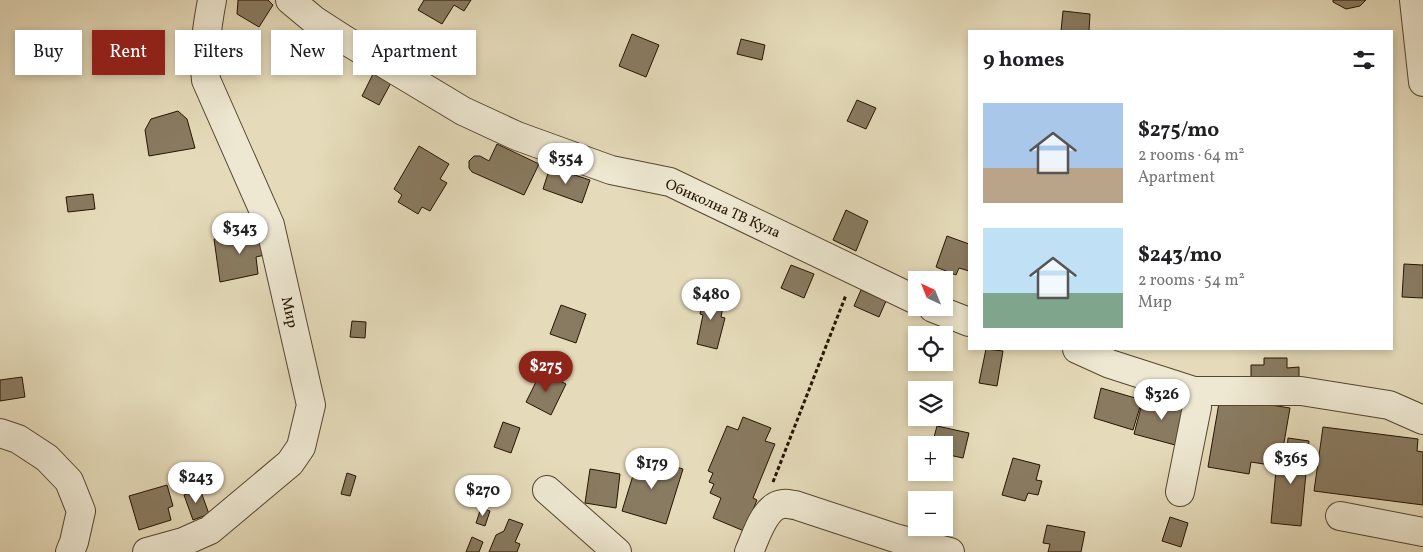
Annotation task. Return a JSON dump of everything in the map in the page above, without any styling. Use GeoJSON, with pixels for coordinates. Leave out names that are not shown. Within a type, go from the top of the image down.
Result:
{"type":"FeatureCollection","features":[{"type":"Feature","properties":{"kind":"street","name":"Мир"},"geometry":{"type":"LineString","coordinates":[[147,552],[183,542],[210,530],[290,463],[301,447],[311,405],[270,225],[206,80],[204,61],[205,39],[212,0]]}},
{"type":"Feature","properties":{"kind":"street","name":"Обиколна ТВ Кула"},"geometry":{"type":"LineString","coordinates":[[290,0],[314,20],[345,40],[463,111],[517,136],[611,170],[670,182],[908,296]]}},
{"type":"Feature","properties":{"kind":"street"},"geometry":{"type":"LineString","coordinates":[[1414,0],[1423,82]]}},
{"type":"Feature","properties":{"kind":"street"},"geometry":{"type":"LineString","coordinates":[[953,316],[968,322]]}},
{"type":"Feature","properties":{"kind":"street"},"geometry":{"type":"LineString","coordinates":[[1079,350],[1110,364],[1194,391],[1301,391],[1390,405],[1423,420]]}},
{"type":"Feature","properties":{"kind":"street"},"geometry":{"type":"LineString","coordinates":[[1180,492],[1198,407],[1194,391]]}},
{"type":"Feature","properties":{"kind":"street"},"geometry":{"type":"LineString","coordinates":[[0,433],[18,439],[47,458],[69,481],[81,511],[70,552]]}},
{"type":"Feature","properties":{"kind":"street"},"geometry":{"type":"LineString","coordinates":[[547,490],[617,552]]}},
{"type":"Feature","properties":{"kind":"street"},"geometry":{"type":"LineString","coordinates":[[749,552],[765,517],[772,508],[784,504],[795,505],[895,538],[950,552]]}},
{"type":"Feature","properties":{"kind":"street"},"geometry":{"type":"LineString","coordinates":[[1340,516],[1423,532]]}},
{"type":"Feature","properties":{"kind":"path"},"geometry":{"type":"LineString","coordinates":[[772,508],[770,488],[856,271]]}},
{"type":"Feature","properties":{"kind":"building"},"geometry":{"type":"Polygon","coordinates":[[[238,0],[268,0],[273,5],[259,27],[237,14],[238,0]]]}},
{"type":"Feature","properties":{"kind":"building"},"geometry":{"type":"Polygon","coordinates":[[[424,0],[471,0],[464,11],[454,5],[442,24],[418,10],[424,0]]]}},
{"type":"Feature","properties":{"kind":"building"},"geometry":{"type":"Polygon","coordinates":[[[1333,0],[1366,0],[1360,6],[1346,9],[1333,2],[1333,0]]]}},
{"type":"Feature","properties":{"kind":"building"},"geometry":{"type":"Polygon","coordinates":[[[1063,11],[1090,14],[1089,30],[1061,30],[1063,11]]]}},
{"type":"Feature","properties":{"kind":"building"},"geometry":{"type":"Polygon","coordinates":[[[632,34],[659,45],[646,77],[619,66],[632,34]]]}},
{"type":"Feature","properties":{"kind":"building"},"geometry":{"type":"Polygon","coordinates":[[[741,39],[765,45],[762,60],[737,54],[741,39]]]}},
{"type":"Feature","properties":{"kind":"building"},"geometry":{"type":"Polygon","coordinates":[[[372,75],[380,75],[392,81],[379,105],[362,96],[372,75]]]}},
{"type":"Feature","properties":{"kind":"building"},"geometry":{"type":"Polygon","coordinates":[[[857,100],[876,108],[866,129],[847,121],[857,100]]]}},
{"type":"Feature","properties":{"kind":"building"},"geometry":{"type":"Polygon","coordinates":[[[178,111],[187,119],[195,148],[149,156],[145,130],[151,119],[178,111]]]}},
{"type":"Feature","properties":{"kind":"building"},"geometry":{"type":"Polygon","coordinates":[[[497,144],[539,164],[524,195],[472,172],[469,168],[469,161],[474,156],[480,156],[489,161],[497,144]]]}},
{"type":"Feature","properties":{"kind":"building"},"geometry":{"type":"Polygon","coordinates":[[[419,146],[449,164],[440,179],[447,183],[430,211],[422,207],[418,214],[398,202],[402,195],[394,189],[419,146]]]}},
{"type":"Feature","properties":{"kind":"building"},"geometry":{"type":"Polygon","coordinates":[[[550,167],[590,180],[582,203],[543,189],[550,167]]]}},
{"type":"Feature","properties":{"kind":"building"},"geometry":{"type":"Polygon","coordinates":[[[93,194],[95,209],[68,212],[66,197],[93,194]]]}},
{"type":"Feature","properties":{"kind":"building"},"geometry":{"type":"Polygon","coordinates":[[[846,210],[868,221],[856,251],[833,240],[846,210]]]}},
{"type":"Feature","properties":{"kind":"building"},"geometry":{"type":"Polygon","coordinates":[[[265,231],[269,254],[256,257],[258,274],[220,282],[214,239],[265,231]]]}},
{"type":"Feature","properties":{"kind":"building"},"geometry":{"type":"Polygon","coordinates":[[[947,236],[968,244],[968,271],[959,268],[956,275],[953,274],[953,271],[946,271],[936,267],[947,236]]]}},
{"type":"Feature","properties":{"kind":"building"},"geometry":{"type":"Polygon","coordinates":[[[1404,264],[1423,265],[1423,298],[1402,297],[1404,264]]]}},
{"type":"Feature","properties":{"kind":"building"},"geometry":{"type":"Polygon","coordinates":[[[791,265],[814,274],[804,298],[781,288],[791,265]]]}},
{"type":"Feature","properties":{"kind":"building"},"geometry":{"type":"Polygon","coordinates":[[[861,290],[886,301],[879,317],[854,306],[861,290]]]}},
{"type":"Feature","properties":{"kind":"building"},"geometry":{"type":"Polygon","coordinates":[[[705,292],[725,297],[721,317],[725,318],[717,349],[697,344],[703,315],[700,314],[705,292]]]}},
{"type":"Feature","properties":{"kind":"building"},"geometry":{"type":"Polygon","coordinates":[[[561,305],[586,314],[576,343],[550,334],[561,305]]]}},
{"type":"Feature","properties":{"kind":"building"},"geometry":{"type":"Polygon","coordinates":[[[352,321],[366,322],[365,338],[350,337],[352,321]]]}},
{"type":"Feature","properties":{"kind":"building"},"geometry":{"type":"Polygon","coordinates":[[[986,350],[1003,351],[997,386],[979,383],[986,350]]]}},
{"type":"Feature","properties":{"kind":"building"},"geometry":{"type":"Polygon","coordinates":[[[1264,358],[1287,358],[1287,368],[1299,367],[1299,384],[1251,384],[1251,365],[1264,365],[1264,358]]]}},
{"type":"Feature","properties":{"kind":"building"},"geometry":{"type":"Polygon","coordinates":[[[541,372],[566,384],[551,415],[526,402],[541,372]]]}},
{"type":"Feature","properties":{"kind":"building"},"geometry":{"type":"Polygon","coordinates":[[[22,377],[25,397],[0,401],[0,380],[22,377]]]}},
{"type":"Feature","properties":{"kind":"building"},"geometry":{"type":"Polygon","coordinates":[[[1101,388],[1142,400],[1133,430],[1094,418],[1101,388]]]}},
{"type":"Feature","properties":{"kind":"building"},"geometry":{"type":"Polygon","coordinates":[[[1144,396],[1190,408],[1179,446],[1134,434],[1144,396]]]}},
{"type":"Feature","properties":{"kind":"building"},"geometry":{"type":"Polygon","coordinates":[[[1220,397],[1290,408],[1282,454],[1272,452],[1270,465],[1251,462],[1249,474],[1208,467],[1220,397]]]}},
{"type":"Feature","properties":{"kind":"building"},"geometry":{"type":"Polygon","coordinates":[[[743,417],[771,428],[765,441],[775,444],[753,498],[757,500],[744,531],[713,518],[721,498],[710,493],[714,484],[709,482],[713,473],[708,471],[727,426],[738,430],[743,417]]]}},
{"type":"Feature","properties":{"kind":"building"},"geometry":{"type":"Polygon","coordinates":[[[503,422],[520,428],[511,453],[494,447],[503,422]]]}},
{"type":"Feature","properties":{"kind":"building"},"geometry":{"type":"Polygon","coordinates":[[[937,426],[969,433],[963,458],[953,456],[953,436],[934,436],[937,426]]]}},
{"type":"Feature","properties":{"kind":"building"},"geometry":{"type":"Polygon","coordinates":[[[1323,427],[1418,439],[1417,451],[1423,452],[1423,505],[1314,491],[1323,427]]]}},
{"type":"Feature","properties":{"kind":"building"},"geometry":{"type":"Polygon","coordinates":[[[1288,438],[1309,441],[1301,526],[1271,523],[1277,460],[1286,461],[1288,438]]]}},
{"type":"Feature","properties":{"kind":"building"},"geometry":{"type":"Polygon","coordinates":[[[639,456],[683,469],[666,524],[622,511],[639,456]]]}},
{"type":"Feature","properties":{"kind":"building"},"geometry":{"type":"Polygon","coordinates":[[[1013,458],[1040,465],[1036,480],[1042,481],[1038,495],[1028,493],[1025,501],[1002,495],[1013,458]]]}},
{"type":"Feature","properties":{"kind":"building"},"geometry":{"type":"Polygon","coordinates":[[[590,469],[620,474],[616,508],[585,503],[590,469]]]}},
{"type":"Feature","properties":{"kind":"building"},"geometry":{"type":"Polygon","coordinates":[[[347,473],[356,476],[350,496],[341,494],[347,473]]]}},
{"type":"Feature","properties":{"kind":"building"},"geometry":{"type":"Polygon","coordinates":[[[167,485],[173,506],[168,508],[171,520],[139,530],[129,496],[167,485]]]}},
{"type":"Feature","properties":{"kind":"building"},"geometry":{"type":"Polygon","coordinates":[[[200,489],[209,514],[193,520],[184,495],[200,489]]]}},
{"type":"Feature","properties":{"kind":"building"},"geometry":{"type":"Polygon","coordinates":[[[481,508],[490,511],[485,526],[476,523],[481,508]]]}},
{"type":"Feature","properties":{"kind":"building"},"geometry":{"type":"Polygon","coordinates":[[[1170,517],[1188,523],[1181,547],[1162,541],[1170,517]]]}},
{"type":"Feature","properties":{"kind":"building"},"geometry":{"type":"Polygon","coordinates":[[[509,519],[523,524],[515,542],[520,544],[517,552],[489,552],[496,535],[504,531],[509,519]]]}},
{"type":"Feature","properties":{"kind":"building"},"geometry":{"type":"Polygon","coordinates":[[[1047,525],[1085,532],[1081,552],[1048,552],[1050,544],[1043,543],[1047,525]]]}},
{"type":"Feature","properties":{"kind":"building"},"geometry":{"type":"Polygon","coordinates":[[[472,537],[483,542],[479,552],[466,552],[472,537]]]}}]}
